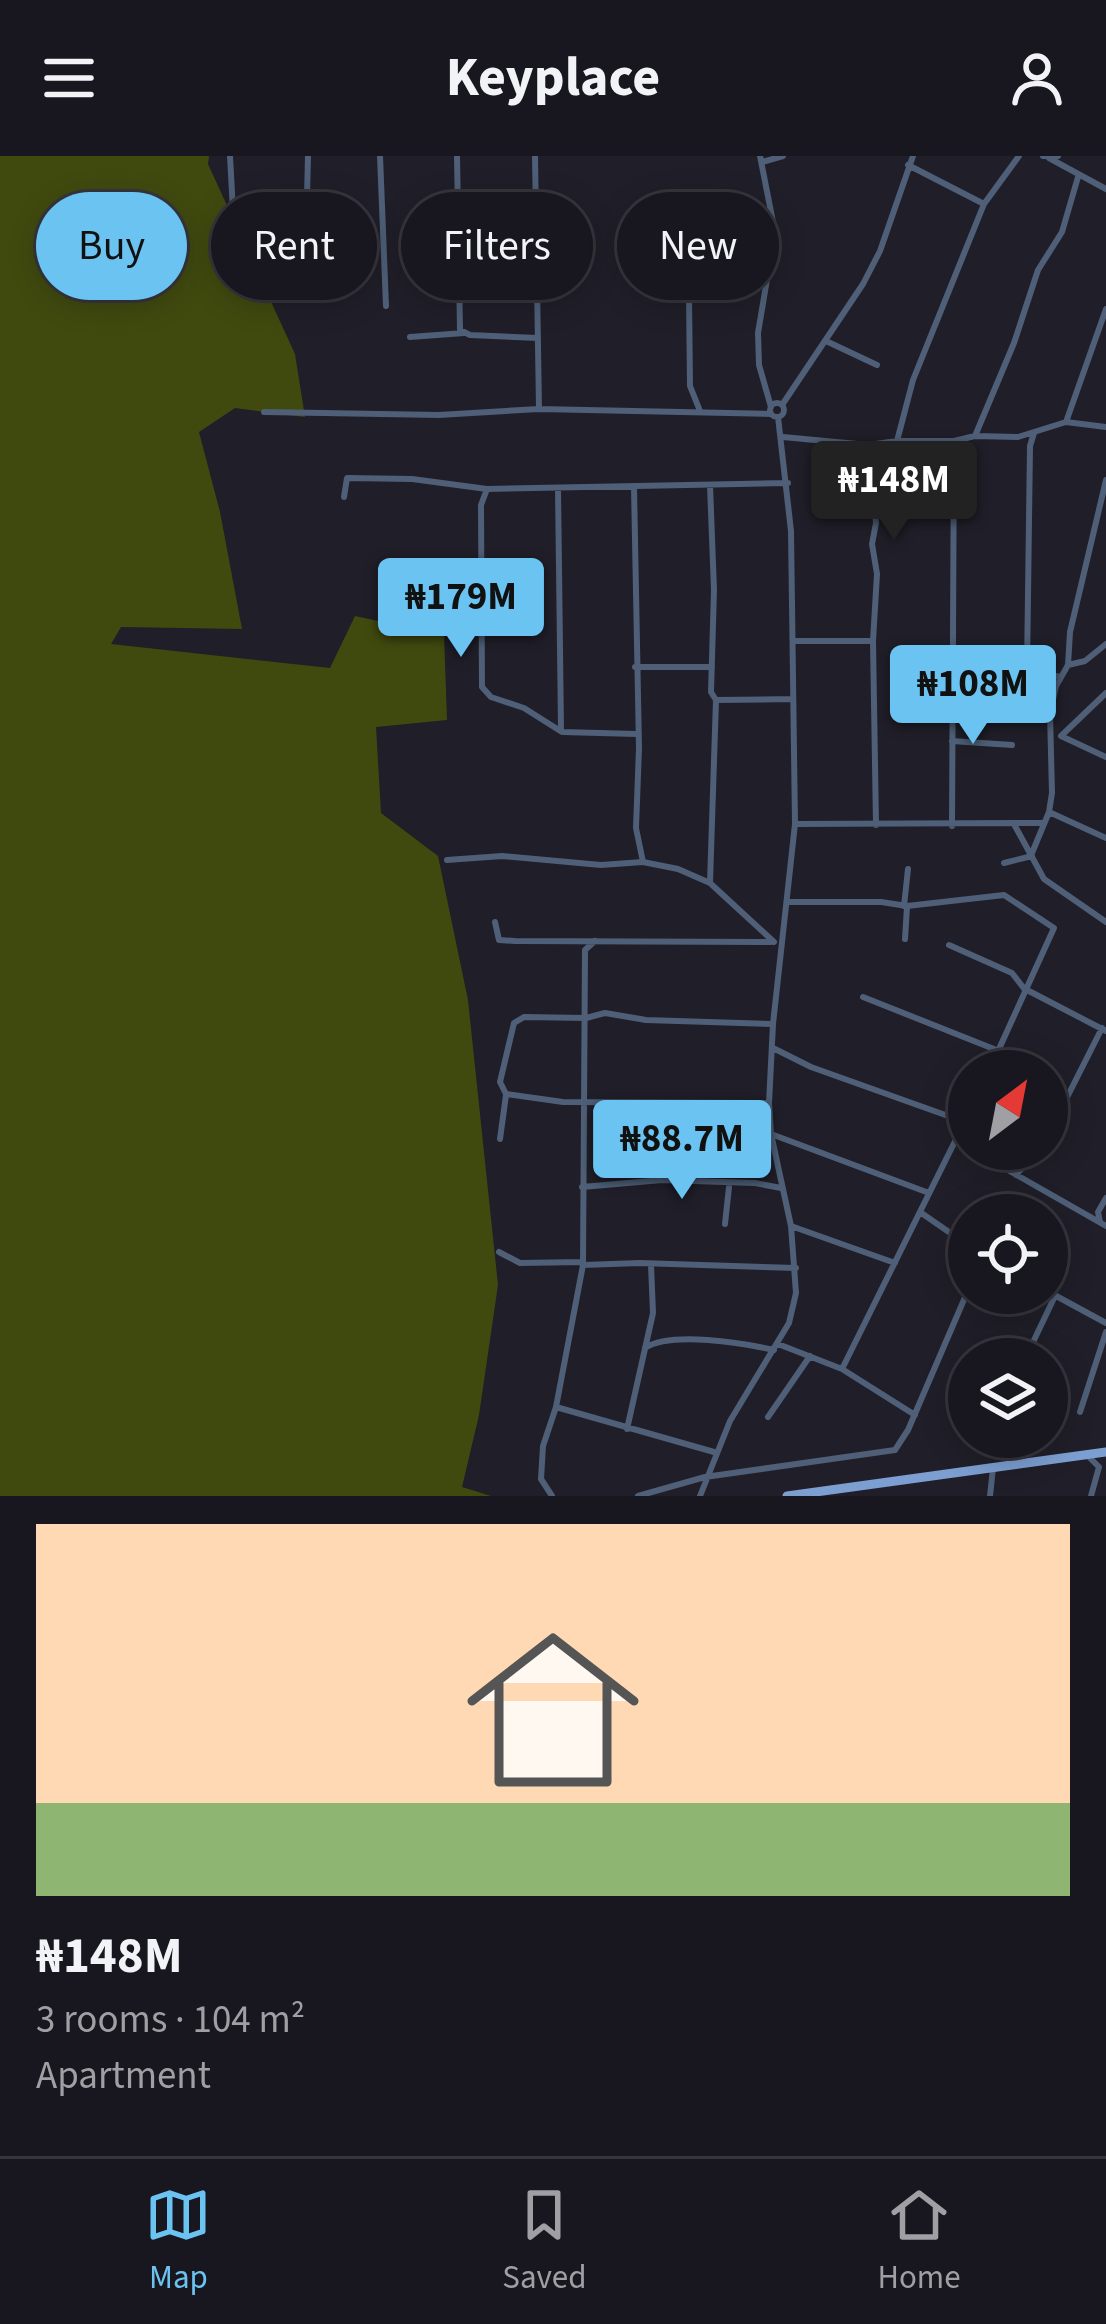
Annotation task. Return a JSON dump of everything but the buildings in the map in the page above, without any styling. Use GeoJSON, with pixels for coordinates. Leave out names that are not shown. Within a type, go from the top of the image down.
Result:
{"type":"FeatureCollection","features":[{"type":"Feature","properties":{"kind":"main road"},"geometry":{"type":"LineString","coordinates":[[787,1496],[1106,1452]]}},
{"type":"Feature","properties":{"kind":"street"},"geometry":{"type":"LineString","coordinates":[[230,156],[232,192]]}},
{"type":"Feature","properties":{"kind":"street"},"geometry":{"type":"LineString","coordinates":[[307,192],[308,156]]}},
{"type":"Feature","properties":{"kind":"street"},"geometry":{"type":"LineString","coordinates":[[380,156],[386,306]]}},
{"type":"Feature","properties":{"kind":"street"},"geometry":{"type":"LineString","coordinates":[[457,156],[457,287],[464,333]]}},
{"type":"Feature","properties":{"kind":"street"},"geometry":{"type":"LineString","coordinates":[[535,156],[539,409]]}},
{"type":"Feature","properties":{"kind":"street"},"geometry":{"type":"LineString","coordinates":[[700,1496],[714,1452],[793,1311],[796,1268],[769,1102],[779,943],[789,902],[795,824],[788,483],[783,437],[759,365],[758,333],[775,232],[761,159],[783,156]]}},
{"type":"Feature","properties":{"kind":"street"},"geometry":{"type":"LineString","coordinates":[[264,412],[784,413],[782,405],[880,250],[913,156]]}},
{"type":"Feature","properties":{"kind":"street"},"geometry":{"type":"LineString","coordinates":[[897,441],[914,380],[984,204],[1019,156]]}},
{"type":"Feature","properties":{"kind":"street"},"geometry":{"type":"LineString","coordinates":[[1053,157],[1059,167],[1106,189]]}},
{"type":"Feature","properties":{"kind":"street"},"geometry":{"type":"LineString","coordinates":[[908,165],[984,204]]}},
{"type":"Feature","properties":{"kind":"street"},"geometry":{"type":"LineString","coordinates":[[975,436],[1038,270],[1061,232],[1078,177]]}},
{"type":"Feature","properties":{"kind":"street"},"geometry":{"type":"LineString","coordinates":[[689,300],[690,386],[700,411]]}},
{"type":"Feature","properties":{"kind":"street"},"geometry":{"type":"LineString","coordinates":[[1066,422],[1106,309]]}},
{"type":"Feature","properties":{"kind":"street"},"geometry":{"type":"LineString","coordinates":[[410,337],[464,333],[538,338]]}},
{"type":"Feature","properties":{"kind":"street"},"geometry":{"type":"LineString","coordinates":[[826,341],[877,365]]}},
{"type":"Feature","properties":{"kind":"street"},"geometry":{"type":"LineString","coordinates":[[783,437],[868,445],[975,436],[1008,438],[1066,422],[1106,427]]}},
{"type":"Feature","properties":{"kind":"street"},"geometry":{"type":"LineString","coordinates":[[1027,669],[1030,446],[1034,433]]}},
{"type":"Feature","properties":{"kind":"street"},"geometry":{"type":"LineString","coordinates":[[952,826],[953,440]]}},
{"type":"Feature","properties":{"kind":"street"},"geometry":{"type":"LineString","coordinates":[[868,445],[876,523],[872,544],[877,574],[873,641],[877,825]]}},
{"type":"Feature","properties":{"kind":"street"},"geometry":{"type":"LineString","coordinates":[[344,497],[347,478],[367,477],[487,489],[788,483]]}},
{"type":"Feature","properties":{"kind":"street"},"geometry":{"type":"LineString","coordinates":[[1032,854],[1049,812],[1056,737],[1050,713],[1068,665],[1070,632],[1106,480]]}},
{"type":"Feature","properties":{"kind":"street"},"geometry":{"type":"LineString","coordinates":[[710,485],[711,692],[716,700],[710,883]]}},
{"type":"Feature","properties":{"kind":"street"},"geometry":{"type":"LineString","coordinates":[[634,487],[635,828],[643,862]]}},
{"type":"Feature","properties":{"kind":"street"},"geometry":{"type":"LineString","coordinates":[[557,488],[562,732]]}},
{"type":"Feature","properties":{"kind":"street"},"geometry":{"type":"LineString","coordinates":[[487,489],[481,505],[482,687],[491,697],[524,708],[562,732],[637,734]]}},
{"type":"Feature","properties":{"kind":"street"},"geometry":{"type":"LineString","coordinates":[[791,641],[873,641]]}},
{"type":"Feature","properties":{"kind":"street"},"geometry":{"type":"LineString","coordinates":[[1068,665],[1084,661],[1106,644]]}},
{"type":"Feature","properties":{"kind":"street"},"geometry":{"type":"LineString","coordinates":[[635,668],[712,667]]}},
{"type":"Feature","properties":{"kind":"street"},"geometry":{"type":"LineString","coordinates":[[952,669],[1027,669],[1060,677]]}},
{"type":"Feature","properties":{"kind":"street"},"geometry":{"type":"LineString","coordinates":[[1056,737],[1106,693]]}},
{"type":"Feature","properties":{"kind":"street"},"geometry":{"type":"LineString","coordinates":[[716,700],[793,699]]}},
{"type":"Feature","properties":{"kind":"street"},"geometry":{"type":"LineString","coordinates":[[1056,737],[1106,757]]}},
{"type":"Feature","properties":{"kind":"street"},"geometry":{"type":"LineString","coordinates":[[952,741],[1012,745]]}},
{"type":"Feature","properties":{"kind":"street"},"geometry":{"type":"LineString","coordinates":[[1049,812],[1106,838]]}},
{"type":"Feature","properties":{"kind":"street"},"geometry":{"type":"LineString","coordinates":[[795,824],[1044,823]]}},
{"type":"Feature","properties":{"kind":"street"},"geometry":{"type":"LineString","coordinates":[[1015,826],[1044,879],[1106,922]]}},
{"type":"Feature","properties":{"kind":"street"},"geometry":{"type":"LineString","coordinates":[[1004,863],[1032,854]]}},
{"type":"Feature","properties":{"kind":"street"},"geometry":{"type":"LineString","coordinates":[[447,860],[502,856],[526,862],[643,862],[678,869],[710,883],[779,943]]}},
{"type":"Feature","properties":{"kind":"street"},"geometry":{"type":"LineString","coordinates":[[905,940],[908,869]]}},
{"type":"Feature","properties":{"kind":"street"},"geometry":{"type":"LineString","coordinates":[[789,902],[906,906],[997,895],[1020,904],[1054,928],[1000,1050]]}},
{"type":"Feature","properties":{"kind":"street"},"geometry":{"type":"LineString","coordinates":[[495,922],[500,940],[779,943]]}},
{"type":"Feature","properties":{"kind":"street"},"geometry":{"type":"LineString","coordinates":[[552,1496],[541,1466],[583,1263],[584,955],[595,941]]}},
{"type":"Feature","properties":{"kind":"street"},"geometry":{"type":"LineString","coordinates":[[949,945],[1012,974],[1028,994],[1104,1029],[1068,1097]]}},
{"type":"Feature","properties":{"kind":"street"},"geometry":{"type":"LineString","coordinates":[[863,997],[996,1050]]}},
{"type":"Feature","properties":{"kind":"street"},"geometry":{"type":"LineString","coordinates":[[500,1139],[506,1094],[500,1082],[512,1029],[519,1019],[586,1018],[605,1013],[646,1020],[772,1024]]}},
{"type":"Feature","properties":{"kind":"street"},"geometry":{"type":"LineString","coordinates":[[771,1047],[811,1067],[948,1112]]}},
{"type":"Feature","properties":{"kind":"street"},"geometry":{"type":"LineString","coordinates":[[506,1094],[584,1102],[769,1102]]}},
{"type":"Feature","properties":{"kind":"street"},"geometry":{"type":"LineString","coordinates":[[771,1134],[929,1193]]}},
{"type":"Feature","properties":{"kind":"street"},"geometry":{"type":"LineString","coordinates":[[842,1369],[948,1156]]}},
{"type":"Feature","properties":{"kind":"street"},"geometry":{"type":"LineString","coordinates":[[1007,1170],[1098,1219],[1106,1198]]}},
{"type":"Feature","properties":{"kind":"street"},"geometry":{"type":"LineString","coordinates":[[1016,1175],[1020,1170]]}},
{"type":"Feature","properties":{"kind":"street"},"geometry":{"type":"LineString","coordinates":[[582,1187],[662,1180],[782,1188]]}},
{"type":"Feature","properties":{"kind":"street"},"geometry":{"type":"LineString","coordinates":[[724,1224],[729,1185]]}},
{"type":"Feature","properties":{"kind":"street"},"geometry":{"type":"LineString","coordinates":[[920,1212],[948,1231]]}},
{"type":"Feature","properties":{"kind":"street"},"geometry":{"type":"LineString","coordinates":[[791,1226],[896,1264]]}},
{"type":"Feature","properties":{"kind":"street"},"geometry":{"type":"LineString","coordinates":[[499,1252],[520,1263],[796,1268]]}},
{"type":"Feature","properties":{"kind":"street"},"geometry":{"type":"LineString","coordinates":[[627,1429],[654,1298],[651,1265]]}},
{"type":"Feature","properties":{"kind":"street"},"geometry":{"type":"LineString","coordinates":[[1068,1305],[1106,1328],[1080,1412]]}},
{"type":"Feature","properties":{"kind":"street"},"geometry":{"type":"LineString","coordinates":[[638,1496],[705,1477],[896,1450],[958,1314]]}},
{"type":"Feature","properties":{"kind":"street"},"geometry":{"type":"LineString","coordinates":[[645,1348],[660,1340],[776,1347],[842,1369],[915,1415]]}},
{"type":"Feature","properties":{"kind":"street"},"geometry":{"type":"LineString","coordinates":[[768,1418],[811,1357]]}},
{"type":"Feature","properties":{"kind":"street"},"geometry":{"type":"LineString","coordinates":[[556,1407],[714,1452]]}},
{"type":"Feature","properties":{"kind":"street"},"geometry":{"type":"LineString","coordinates":[[1087,1454],[1100,1467],[1091,1496]]}},
{"type":"Feature","properties":{"kind":"street"},"geometry":{"type":"LineString","coordinates":[[990,1496],[993,1468]]}},
{"type":"Feature","properties":{"kind":"street"},"geometry":{"type":"LineString","coordinates":[[1095,1482],[1106,1480]]}},
{"type":"Feature","properties":{"kind":"green space"},"geometry":{"type":"Polygon","coordinates":[[[0,156],[209,156],[221,192],[211,192],[211,300],[270,300],[295,354],[305,417],[235,408],[199,432],[242,629],[121,627],[111,644],[330,668],[355,616],[444,635],[447,720],[376,727],[381,813],[438,856],[468,1000],[498,1285],[479,1415],[462,1487],[491,1496],[0,1496],[0,156]]]}}]}
